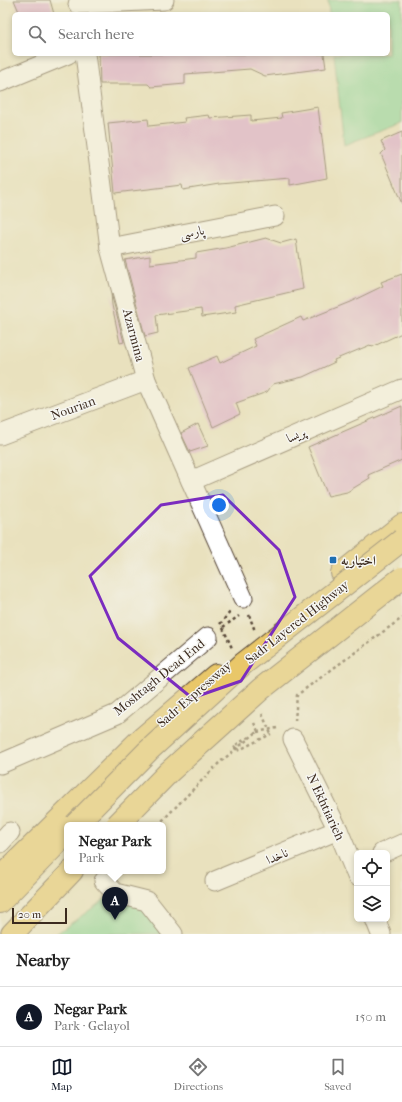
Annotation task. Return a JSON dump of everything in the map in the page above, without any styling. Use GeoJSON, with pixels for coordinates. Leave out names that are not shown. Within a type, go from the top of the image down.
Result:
{"type":"FeatureCollection","features":[{"type":"Feature","properties":{"kind":"highway","name":"Sadr Expressway"},"geometry":{"type":"LineString","coordinates":[[0,878],[139,741],[258,640],[402,525]]}},
{"type":"Feature","properties":{"kind":"highway","name":"Sadr Layered Highway"},"geometry":{"type":"LineString","coordinates":[[78,822],[148,751],[243,664],[402,540]]}},
{"type":"Feature","properties":{"kind":"highway"},"geometry":{"type":"LineString","coordinates":[[120,822],[169,772],[262,689],[402,578]]}},
{"type":"Feature","properties":{"kind":"highway"},"geometry":{"type":"LineString","coordinates":[[127,822],[172,776],[264,692],[402,584]]}},
{"type":"Feature","properties":{"kind":"highway"},"geometry":{"type":"LineString","coordinates":[[0,902],[64,836]]}},
{"type":"Feature","properties":{"kind":"highway"},"geometry":{"type":"LineString","coordinates":[[12,934],[69,874]]}},
{"type":"Feature","properties":{"kind":"highway"},"geometry":{"type":"LineString","coordinates":[[19,934],[76,874]]}},
{"type":"Feature","properties":{"kind":"street"},"geometry":{"type":"LineString","coordinates":[[78,6],[164,0]]}},
{"type":"Feature","properties":{"kind":"street"},"geometry":{"type":"LineString","coordinates":[[0,82],[63,56]]}},
{"type":"Feature","properties":{"kind":"street","name":"Azarmina"},"geometry":{"type":"LineString","coordinates":[[85,56],[110,248],[146,380],[245,604]]}},
{"type":"Feature","properties":{"kind":"street","name":"پارسی"},"geometry":{"type":"LineString","coordinates":[[110,248],[275,216]]}},
{"type":"Feature","properties":{"kind":"street","name":"Nourian"},"geometry":{"type":"LineString","coordinates":[[0,435],[146,380]]}},
{"type":"Feature","properties":{"kind":"street","name":"پریسا"},"geometry":{"type":"LineString","coordinates":[[191,481],[402,389]]}},
{"type":"Feature","properties":{"kind":"street","name":"Moshtagh Dead End"},"geometry":{"type":"LineString","coordinates":[[0,764],[117,714],[215,632]]}},
{"type":"Feature","properties":{"kind":"street","name":"N Ekhtiarieh"},"geometry":{"type":"LineString","coordinates":[[293,739],[354,865]]}},
{"type":"Feature","properties":{"kind":"street","name":"ناخدا"},"geometry":{"type":"LineString","coordinates":[[216,881],[338,830]]}},
{"type":"Feature","properties":{"kind":"street"},"geometry":{"type":"LineString","coordinates":[[389,850],[402,844]]}},
{"type":"Feature","properties":{"kind":"street"},"geometry":{"type":"LineString","coordinates":[[104,881],[115,893],[147,902],[173,934]]}},
{"type":"Feature","properties":{"kind":"street"},"geometry":{"type":"LineString","coordinates":[[376,922],[381,934]]}},
{"type":"Feature","properties":{"kind":"path"},"geometry":{"type":"LineString","coordinates":[[215,632],[245,604]]}},
{"type":"Feature","properties":{"kind":"path"},"geometry":{"type":"LineString","coordinates":[[215,632],[245,604]]}},
{"type":"Feature","properties":{"kind":"path"},"geometry":{"type":"LineString","coordinates":[[245,604],[258,640]]}},
{"type":"Feature","properties":{"kind":"path"},"geometry":{"type":"LineString","coordinates":[[293,739],[297,695],[402,618]]}},
{"type":"Feature","properties":{"kind":"path"},"geometry":{"type":"LineString","coordinates":[[161,822],[219,763],[236,750],[258,731],[234,746],[236,750]]}},
{"type":"Feature","properties":{"kind":"path"},"geometry":{"type":"LineString","coordinates":[[236,750],[237,751],[271,734]]}},
{"type":"Feature","properties":{"kind":"highlighted area"},"geometry":{"type":"Polygon","coordinates":[[[223,495],[279,550],[295,597],[241,681],[192,698],[118,638],[90,576],[161,505],[223,495]]]}},
{"type":"Feature","properties":{"kind":"green space"},"geometry":{"type":"Polygon","coordinates":[[[328,0],[402,0],[402,123],[344,145],[334,56],[390,56],[390,12],[329,12],[328,0]]]}},
{"type":"Feature","properties":{"kind":"green space"},"geometry":{"type":"Polygon","coordinates":[[[108,897],[143,905],[165,934],[56,934],[108,897]]]}},
{"type":"Feature","properties":{"kind":"building"},"geometry":{"type":"Polygon","coordinates":[[[14,0],[50,0],[53,12],[19,12],[14,0]]]}},
{"type":"Feature","properties":{"kind":"building"},"geometry":{"type":"Polygon","coordinates":[[[99,56],[324,56],[326,68],[265,76],[250,69],[185,74],[185,84],[151,87],[148,84],[100,84],[99,56]]]}},
{"type":"Feature","properties":{"kind":"building"},"geometry":{"type":"Polygon","coordinates":[[[318,107],[327,178],[290,185],[290,178],[219,184],[183,190],[182,185],[115,193],[108,123],[148,119],[149,126],[185,122],[184,118],[209,115],[210,118],[251,115],[251,121],[282,118],[281,113],[318,107]]]}},
{"type":"Feature","properties":{"kind":"building"},"geometry":{"type":"Polygon","coordinates":[[[402,132],[402,204],[381,154],[385,150],[381,141],[402,132]]]}},
{"type":"Feature","properties":{"kind":"building"},"geometry":{"type":"Polygon","coordinates":[[[266,238],[281,243],[296,239],[303,289],[235,305],[236,312],[202,317],[201,309],[156,315],[158,333],[145,336],[125,260],[150,256],[150,264],[196,258],[196,253],[226,248],[266,238]]]}},
{"type":"Feature","properties":{"kind":"building"},"geometry":{"type":"Polygon","coordinates":[[[402,274],[402,333],[372,347],[370,345],[334,360],[335,362],[303,377],[273,384],[267,392],[236,403],[240,414],[213,427],[189,368],[217,356],[220,363],[256,346],[253,339],[301,317],[303,321],[350,302],[383,286],[381,282],[402,274]]]}},
{"type":"Feature","properties":{"kind":"building"},"geometry":{"type":"Polygon","coordinates":[[[111,293],[124,342],[120,343],[112,305],[111,293]]]}},
{"type":"Feature","properties":{"kind":"building"},"geometry":{"type":"Polygon","coordinates":[[[402,406],[402,460],[368,475],[370,478],[347,492],[328,496],[308,447],[402,406]]]}},
{"type":"Feature","properties":{"kind":"building"},"geometry":{"type":"Polygon","coordinates":[[[198,424],[208,446],[190,452],[181,433],[198,424]]]}},
{"type":"Feature","properties":{"kind":"place","name":"اختیاریه"},"geometry":{"type":"Point","coordinates":[333,560]}},
{"type":"Feature","properties":{"kind":"place","name":"Negar Park"},"geometry":{"type":"Point","coordinates":[115,920]}}]}
